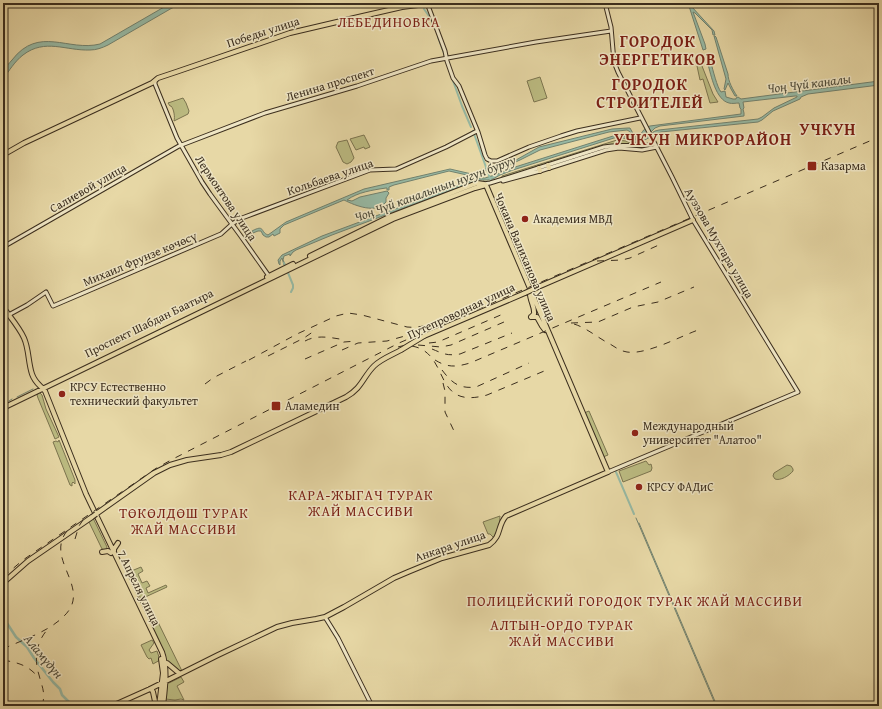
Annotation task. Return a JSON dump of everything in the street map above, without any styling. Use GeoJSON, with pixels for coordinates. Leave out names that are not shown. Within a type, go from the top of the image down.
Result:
{"type":"FeatureCollection","features":[{"type":"Feature","properties":{"kind":"main road"},"geometry":{"type":"LineString","coordinates":[[424,3],[430,11]]}},
{"type":"Feature","properties":{"kind":"main road","name":"Победы улица"},"geometry":{"type":"LineString","coordinates":[[3,154],[156,80],[290,33],[424,3]]}},
{"type":"Feature","properties":{"kind":"main road"},"geometry":{"type":"LineString","coordinates":[[427,3],[453,78],[459,86],[475,132],[489,160],[493,162],[497,161],[529,147],[566,134],[641,117]]}},
{"type":"Feature","properties":{"kind":"main road","name":"Ауэзова Мухтара улица"},"geometry":{"type":"LineString","coordinates":[[605,3],[611,27],[614,63],[693,220],[798,392]]}},
{"type":"Feature","properties":{"kind":"main road","name":"Ленина проспект"},"geometry":{"type":"LineString","coordinates":[[181,146],[275,110],[357,86],[419,64],[537,42],[611,31]]}},
{"type":"Feature","properties":{"kind":"main road","name":"Лермонтова улица"},"geometry":{"type":"LineString","coordinates":[[156,80],[155,84],[181,146],[210,194],[270,277]]}},
{"type":"Feature","properties":{"kind":"main road","name":"Кольбаева улица"},"geometry":{"type":"LineString","coordinates":[[232,224],[242,218],[370,170],[396,169],[446,147],[475,132]]}},
{"type":"Feature","properties":{"kind":"main road"},"geometry":{"type":"LineString","coordinates":[[484,185],[549,166],[612,145],[632,148],[656,146]]}},
{"type":"Feature","properties":{"kind":"main road","name":"Салиевой улица"},"geometry":{"type":"LineString","coordinates":[[3,247],[181,146]]}},
{"type":"Feature","properties":{"kind":"main road","name":"Проспект Шабдан Баатыра"},"geometry":{"type":"LineString","coordinates":[[3,407],[395,216],[474,186],[484,185]]}},
{"type":"Feature","properties":{"kind":"main road","name":"Чокана Валиханова улица"},"geometry":{"type":"LineString","coordinates":[[484,185],[607,473]]}},
{"type":"Feature","properties":{"kind":"main road","name":"Путепроводная улица"},"geometry":{"type":"LineString","coordinates":[[3,583],[28,561],[154,473],[170,465],[187,460],[232,452],[346,397],[357,389],[377,363],[424,336],[693,220]]}},
{"type":"Feature","properties":{"kind":"main road","name":"Михаил Фрунзе көчөсү"},"geometry":{"type":"LineString","coordinates":[[6,316],[27,305],[46,292],[53,306],[216,236],[224,232],[232,224]]}},
{"type":"Feature","properties":{"kind":"main road"},"geometry":{"type":"LineString","coordinates":[[531,294],[531,301],[535,313],[531,317],[537,317],[542,326],[546,329]]}},
{"type":"Feature","properties":{"kind":"main road"},"geometry":{"type":"LineString","coordinates":[[3,308],[6,316],[23,340],[27,352],[29,368],[34,382],[46,402],[82,482]]}},
{"type":"Feature","properties":{"kind":"main road"},"geometry":{"type":"LineString","coordinates":[[6,316],[24,337],[32,375],[38,384],[39,389]]}},
{"type":"Feature","properties":{"kind":"main road","name":"Анкара улица"},"geometry":{"type":"LineString","coordinates":[[112,706],[163,683],[277,627],[325,617],[394,578],[442,558],[489,545],[498,536],[502,521],[506,516],[798,392]]}},
{"type":"Feature","properties":{"kind":"main road","name":"7 Апреля улица"},"geometry":{"type":"LineString","coordinates":[[82,482],[109,546]]}},
{"type":"Feature","properties":{"kind":"main road","name":"7 Апреля улица"},"geometry":{"type":"LineString","coordinates":[[82,482],[112,553],[161,649],[166,672],[159,706]]}},
{"type":"Feature","properties":{"kind":"main road"},"geometry":{"type":"LineString","coordinates":[[117,544],[112,553],[103,551],[107,550],[109,546],[114,546],[117,544]]}},
{"type":"Feature","properties":{"kind":"main road"},"geometry":{"type":"LineString","coordinates":[[325,617],[372,706]]}},
{"type":"Feature","properties":{"kind":"main road"},"geometry":{"type":"LineString","coordinates":[[163,663],[167,663],[180,674]]}},
{"type":"Feature","properties":{"kind":"main road","name":"7 Апреля улица"},"geometry":{"type":"LineString","coordinates":[[163,683],[163,706]]}},
{"type":"Feature","properties":{"kind":"main road"},"geometry":{"type":"LineString","coordinates":[[150,689],[153,692],[156,706]]}},
{"type":"Feature","properties":{"kind":"green space"},"geometry":{"type":"Polygon","coordinates":[[[697,66],[702,66],[713,94],[718,102],[710,103],[703,79],[700,80],[697,66]]]}},
{"type":"Feature","properties":{"kind":"green space"},"geometry":{"type":"Polygon","coordinates":[[[540,77],[547,98],[534,102],[527,81],[540,77]]]}},
{"type":"Feature","properties":{"kind":"green space"},"geometry":{"type":"Polygon","coordinates":[[[183,98],[189,111],[188,114],[174,121],[174,111],[168,103],[183,98]]]}},
{"type":"Feature","properties":{"kind":"green space"},"geometry":{"type":"Polygon","coordinates":[[[364,135],[370,147],[365,149],[364,147],[356,150],[350,139],[364,135]]]}},
{"type":"Feature","properties":{"kind":"green space"},"geometry":{"type":"Polygon","coordinates":[[[347,140],[354,158],[347,164],[343,162],[336,147],[338,142],[347,140]]]}},
{"type":"Feature","properties":{"kind":"green space"},"geometry":{"type":"Polygon","coordinates":[[[617,140],[626,141],[636,146],[618,144],[572,155],[502,178],[502,176],[617,140]]]}},
{"type":"Feature","properties":{"kind":"green space"},"geometry":{"type":"Polygon","coordinates":[[[39,392],[42,395],[46,409],[59,437],[55,439],[38,398],[37,395],[39,393],[37,393],[39,392]]]}},
{"type":"Feature","properties":{"kind":"green space"},"geometry":{"type":"Polygon","coordinates":[[[589,411],[608,455],[603,457],[584,413],[589,411]]]}},
{"type":"Feature","properties":{"kind":"green space"},"geometry":{"type":"Polygon","coordinates":[[[59,440],[75,480],[75,484],[73,482],[72,486],[70,485],[53,442],[58,442],[59,440]]]}},
{"type":"Feature","properties":{"kind":"green space"},"geometry":{"type":"Polygon","coordinates":[[[646,461],[649,465],[651,464],[651,471],[623,482],[619,471],[646,461]]]}},
{"type":"Feature","properties":{"kind":"green space"},"geometry":{"type":"Polygon","coordinates":[[[787,465],[791,466],[793,471],[784,478],[775,479],[773,476],[774,473],[787,465]]]}},
{"type":"Feature","properties":{"kind":"green space"},"geometry":{"type":"Polygon","coordinates":[[[500,516],[499,528],[494,538],[488,534],[483,522],[500,516]]]}},
{"type":"Feature","properties":{"kind":"green space"},"geometry":{"type":"Polygon","coordinates":[[[93,518],[107,547],[106,550],[102,549],[89,522],[93,518]]]}},
{"type":"Feature","properties":{"kind":"green space"},"geometry":{"type":"Polygon","coordinates":[[[141,567],[143,571],[138,574],[142,583],[147,581],[150,586],[146,588],[148,593],[166,585],[167,587],[141,599],[129,572],[141,567]]]}},
{"type":"Feature","properties":{"kind":"green space"},"geometry":{"type":"Polygon","coordinates":[[[154,614],[182,671],[180,672],[166,661],[147,618],[154,614]]]}},
{"type":"Feature","properties":{"kind":"green space"},"geometry":{"type":"Polygon","coordinates":[[[152,640],[154,643],[149,650],[151,653],[157,651],[160,660],[153,664],[151,658],[149,659],[147,657],[141,645],[152,640]]]}},
{"type":"Feature","properties":{"kind":"green space"},"geometry":{"type":"Polygon","coordinates":[[[181,677],[184,682],[177,686],[184,700],[165,699],[167,684],[181,677]]]}},
{"type":"Feature","properties":{"kind":"shaded area"},"geometry":{"type":"Polygon","coordinates":[[[171,3],[186,3],[172,8],[99,49],[81,50],[48,46],[31,50],[17,60],[3,79],[4,70],[8,65],[22,50],[33,44],[54,42],[88,46],[100,44],[171,3]]]}},
{"type":"Feature","properties":{"kind":"shaded area"},"geometry":{"type":"Polygon","coordinates":[[[688,3],[690,3],[691,7],[714,31],[715,35],[713,35],[712,30],[693,12],[706,49],[703,50],[688,3]]]}},
{"type":"Feature","properties":{"kind":"shaded area"},"geometry":{"type":"Polygon","coordinates":[[[714,36],[716,37],[732,88],[737,96],[735,96],[728,83],[725,90],[724,89],[726,79],[714,36]]]}},
{"type":"Feature","properties":{"kind":"shaded area"},"geometry":{"type":"Polygon","coordinates":[[[708,63],[711,63],[721,92],[725,91],[726,97],[733,99],[738,97],[741,99],[879,81],[879,85],[808,94],[773,111],[758,122],[661,132],[639,143],[634,142],[633,139],[619,137],[614,138],[513,170],[493,179],[480,180],[468,184],[332,235],[296,250],[290,256],[290,254],[284,256],[284,265],[282,258],[280,265],[278,260],[282,255],[322,236],[467,182],[501,173],[512,168],[616,135],[632,137],[632,135],[627,130],[609,132],[540,150],[491,173],[490,172],[492,170],[486,170],[479,174],[485,173],[486,175],[479,177],[449,171],[394,185],[389,187],[389,190],[386,188],[366,192],[347,200],[352,201],[360,197],[387,191],[389,193],[386,198],[386,202],[377,208],[366,208],[354,205],[344,200],[284,225],[280,229],[280,233],[274,236],[273,234],[266,237],[261,231],[253,233],[252,231],[261,228],[268,235],[286,222],[364,189],[450,169],[476,175],[479,171],[491,167],[495,169],[516,160],[539,147],[612,129],[630,128],[635,137],[640,135],[645,128],[650,126],[741,114],[739,103],[724,101],[717,93],[708,63]],[[797,96],[743,102],[744,116],[660,126],[635,139],[638,141],[659,130],[758,119],[774,108],[797,96]]]}},
{"type":"Feature","properties":{"kind":"waterway"},"geometry":{"type":"LineString","coordinates":[[424,9],[431,19],[435,29]]}},
{"type":"Feature","properties":{"kind":"waterway"},"geometry":{"type":"LineString","coordinates":[[438,37],[445,56]]}},
{"type":"Feature","properties":{"kind":"waterway"},"geometry":{"type":"LineString","coordinates":[[452,78],[471,127]]}},
{"type":"Feature","properties":{"kind":"waterway"},"geometry":{"type":"LineString","coordinates":[[473,131],[491,181]]}},
{"type":"Feature","properties":{"kind":"waterway","name":"Чоң Чүй каналынын нугун буруу"},"geometry":{"type":"LineString","coordinates":[[284,263],[293,285],[291,292]]}},
{"type":"Feature","properties":{"kind":"waterway"},"geometry":{"type":"LineString","coordinates":[[17,397],[33,389]]}},
{"type":"Feature","properties":{"kind":"waterway"},"geometry":{"type":"LineString","coordinates":[[3,404],[7,402]]}},
{"type":"Feature","properties":{"kind":"waterway"},"geometry":{"type":"LineString","coordinates":[[616,472],[634,514]]}},
{"type":"Feature","properties":{"kind":"waterway"},"geometry":{"type":"LineString","coordinates":[[636,518],[716,706]]}},
{"type":"Feature","properties":{"kind":"waterway"},"geometry":{"type":"LineString","coordinates":[[639,523],[717,706]]}},
{"type":"Feature","properties":{"kind":"waterway","name":"Аламүдүн"},"geometry":{"type":"LineString","coordinates":[[3,617],[16,637],[27,647],[34,658],[60,689],[62,695],[73,706]]}},
{"type":"Feature","properties":{"kind":"railway"},"geometry":{"type":"LineString","coordinates":[[3,577],[23,560],[155,469],[399,343],[879,137]]}},
{"type":"Feature","properties":{"kind":"railway"},"geometry":{"type":"LineString","coordinates":[[597,261],[622,260],[630,258],[661,244]]}},
{"type":"Feature","properties":{"kind":"railway"},"geometry":{"type":"LineString","coordinates":[[435,360],[448,366],[470,363],[661,282]]}},
{"type":"Feature","properties":{"kind":"railway"},"geometry":{"type":"LineString","coordinates":[[571,323],[598,322],[633,307],[658,302],[694,287]]}},
{"type":"Feature","properties":{"kind":"railway"},"geometry":{"type":"LineString","coordinates":[[249,360],[297,334],[336,316],[348,313],[362,315],[407,327],[433,324]]}},
{"type":"Feature","properties":{"kind":"railway"},"geometry":{"type":"LineString","coordinates":[[429,343],[438,342],[503,314]]}},
{"type":"Feature","properties":{"kind":"railway"},"geometry":{"type":"LineString","coordinates":[[418,345],[441,347],[451,345],[504,322]]}},
{"type":"Feature","properties":{"kind":"railway"},"geometry":{"type":"LineString","coordinates":[[574,324],[618,349],[627,352],[643,351],[653,348],[698,330]]}},
{"type":"Feature","properties":{"kind":"railway"},"geometry":{"type":"LineString","coordinates":[[268,356],[304,338],[317,329]]}},
{"type":"Feature","properties":{"kind":"railway"},"geometry":{"type":"LineString","coordinates":[[432,349],[446,354],[460,354],[512,333]]}},
{"type":"Feature","properties":{"kind":"railway"},"geometry":{"type":"LineString","coordinates":[[342,350],[358,343],[387,341],[405,336]]}},
{"type":"Feature","properties":{"kind":"railway"},"geometry":{"type":"LineString","coordinates":[[305,341],[320,337],[346,340]]}},
{"type":"Feature","properties":{"kind":"railway"},"geometry":{"type":"LineString","coordinates":[[305,359],[344,342],[357,341]]}},
{"type":"Feature","properties":{"kind":"railway"},"geometry":{"type":"LineString","coordinates":[[398,347],[412,346],[427,353],[434,361],[450,389],[458,395],[470,398],[487,395],[549,369]]}},
{"type":"Feature","properties":{"kind":"railway"},"geometry":{"type":"LineString","coordinates":[[205,384],[213,378],[246,361]]}},
{"type":"Feature","properties":{"kind":"railway"},"geometry":{"type":"LineString","coordinates":[[442,370],[456,384],[465,387],[476,387],[529,363]]}},
{"type":"Feature","properties":{"kind":"railway"},"geometry":{"type":"LineString","coordinates":[[443,383],[445,391],[445,412],[454,431]]}},
{"type":"Feature","properties":{"kind":"railway"},"geometry":{"type":"LineString","coordinates":[[75,539],[79,526],[83,520]]}},
{"type":"Feature","properties":{"kind":"railway"},"geometry":{"type":"LineString","coordinates":[[3,649],[50,627],[63,617],[71,606],[73,596],[72,585],[61,553],[61,542],[67,531]]}},
{"type":"Feature","properties":{"kind":"railway"},"geometry":{"type":"LineString","coordinates":[[42,706],[44,694],[37,669],[36,657],[40,640],[47,630]]}},
{"type":"Feature","properties":{"kind":"railway"},"geometry":{"type":"LineString","coordinates":[[3,660],[23,665],[39,678]]}},
{"type":"Feature","properties":{"kind":"railway"},"geometry":{"type":"LineString","coordinates":[[50,706],[56,703]]}},
{"type":"Feature","properties":{"kind":"place","name":"Казарма"},"geometry":{"type":"Point","coordinates":[812,166]}},
{"type":"Feature","properties":{"kind":"place","name":"Академия МВД"},"geometry":{"type":"Point","coordinates":[525,219]}},
{"type":"Feature","properties":{"kind":"place","name":"КРСУ Естественно технический факультет"},"geometry":{"type":"Point","coordinates":[62,394]}},
{"type":"Feature","properties":{"kind":"place","name":"Аламедин"},"geometry":{"type":"Point","coordinates":[276,406]}},
{"type":"Feature","properties":{"kind":"place","name":"Международный университет \"Алатоо\""},"geometry":{"type":"Point","coordinates":[635,433]}},
{"type":"Feature","properties":{"kind":"place","name":"КРСУ ФАДиС"},"geometry":{"type":"Point","coordinates":[639,487]}},
{"type":"Feature","properties":{"kind":"district","name":"ЛЕБЕДИНОВКА"},"geometry":{"type":"Point","coordinates":[389,22]}},
{"type":"Feature","properties":{"kind":"district","name":"ГОРОДОК ЭНЕРГЕТИКОВ"},"geometry":{"type":"Point","coordinates":[658,50]}},
{"type":"Feature","properties":{"kind":"district","name":"ГОРОДОК СТРОИТЕЛЕЙ"},"geometry":{"type":"Point","coordinates":[650,93]}},
{"type":"Feature","properties":{"kind":"district","name":"УЧКУН"},"geometry":{"type":"Point","coordinates":[828,129]}},
{"type":"Feature","properties":{"kind":"district","name":"УЧКУН МИКРОРАЙОН"},"geometry":{"type":"Point","coordinates":[703,139]}},
{"type":"Feature","properties":{"kind":"district","name":"КАРА-ЖЫГАЧ ТУРАК ЖАЙ МАССИВИ"},"geometry":{"type":"Point","coordinates":[361,504]}},
{"type":"Feature","properties":{"kind":"district","name":"ТӨКӨЛДӨШ ТУРАК ЖАЙ МАССИВИ"},"geometry":{"type":"Point","coordinates":[184,522]}},
{"type":"Feature","properties":{"kind":"district","name":"ПОЛИЦЕЙСКИЙ ГОРОДОК ТУРАК ЖАЙ МАССИВИ"},"geometry":{"type":"Point","coordinates":[635,601]}},
{"type":"Feature","properties":{"kind":"district","name":"АЛТЫН-ОРДО ТУРАК ЖАЙ МАССИВИ"},"geometry":{"type":"Point","coordinates":[562,634]}},
{"type":"Feature","properties":{"kind":"water label","name":"Чоң Чүй каналы"},"geometry":{"type":"Point","coordinates":[809,83]}}]}
